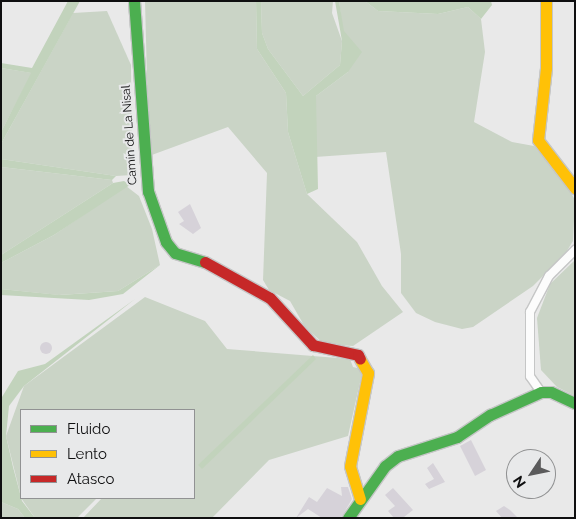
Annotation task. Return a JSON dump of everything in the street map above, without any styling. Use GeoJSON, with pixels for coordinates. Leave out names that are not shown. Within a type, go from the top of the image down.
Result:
{"type":"FeatureCollection","features":[{"type":"Feature","properties":{"kind":"street","name":"Camín de La Nisal"},"geometry":{"type":"LineString","coordinates":[[134,1],[148,191],[166,242],[176,253],[201,260],[270,298],[313,345],[358,355],[368,373],[350,466],[360,499]]}},
{"type":"Feature","properties":{"kind":"street"},"geometry":{"type":"LineString","coordinates":[[546,1],[546,68],[538,140],[575,188]]}},
{"type":"Feature","properties":{"kind":"street"},"geometry":{"type":"LineString","coordinates":[[541,392],[530,376],[530,312],[549,276],[575,250]]}},
{"type":"Feature","properties":{"kind":"street"},"geometry":{"type":"LineString","coordinates":[[348,518],[385,466],[398,456],[457,437],[490,414],[541,392],[551,392],[575,404]]}},
{"type":"Feature","properties":{"kind":"green space"},"geometry":{"type":"Polygon","coordinates":[[[68,1],[80,1],[1,144],[1,132],[31,73],[1,68],[1,63],[32,68],[68,1]]]}},
{"type":"Feature","properties":{"kind":"green space"},"geometry":{"type":"Polygon","coordinates":[[[145,1],[256,1],[257,49],[286,93],[288,132],[307,194],[357,242],[382,286],[403,312],[353,346],[324,344],[305,327],[290,301],[269,290],[263,280],[267,173],[228,127],[149,156],[145,1]]]}},
{"type":"Feature","properties":{"kind":"green space"},"geometry":{"type":"Polygon","coordinates":[[[256,1],[261,1],[262,33],[268,49],[303,96],[340,65],[342,41],[335,1],[339,1],[344,31],[362,52],[348,72],[316,96],[318,189],[307,194],[288,132],[286,93],[257,49],[256,1]]]}},
{"type":"Feature","properties":{"kind":"green space"},"geometry":{"type":"Polygon","coordinates":[[[261,1],[333,1],[332,13],[342,41],[340,65],[303,96],[268,49],[262,33],[261,1]]]}},
{"type":"Feature","properties":{"kind":"green space"},"geometry":{"type":"Polygon","coordinates":[[[339,1],[365,1],[378,11],[438,14],[468,7],[481,19],[485,52],[474,122],[512,142],[534,146],[566,184],[575,200],[573,241],[565,254],[533,286],[473,327],[462,329],[435,322],[416,313],[401,293],[401,254],[386,152],[315,157],[316,96],[348,72],[339,1]]]}},
{"type":"Feature","properties":{"kind":"green space"},"geometry":{"type":"Polygon","coordinates":[[[365,1],[491,1],[492,5],[481,19],[468,7],[438,14],[378,11],[365,1]]]}},
{"type":"Feature","properties":{"kind":"green space"},"geometry":{"type":"Polygon","coordinates":[[[107,11],[131,65],[132,175],[116,176],[1,159],[1,144],[73,13],[107,11]]]}},
{"type":"Feature","properties":{"kind":"green space"},"geometry":{"type":"Polygon","coordinates":[[[1,68],[32,73],[1,132],[1,68]]]}},
{"type":"Feature","properties":{"kind":"green space"},"geometry":{"type":"Polygon","coordinates":[[[1,159],[116,176],[112,180],[1,167],[1,159]]]}},
{"type":"Feature","properties":{"kind":"green space"},"geometry":{"type":"Polygon","coordinates":[[[1,167],[112,180],[113,183],[1,255],[1,167]]]}},
{"type":"Feature","properties":{"kind":"green space"},"geometry":{"type":"Polygon","coordinates":[[[124,181],[130,185],[54,235],[1,263],[1,255],[113,183],[124,181]]]}},
{"type":"Feature","properties":{"kind":"green space"},"geometry":{"type":"Polygon","coordinates":[[[126,186],[139,196],[152,229],[160,265],[118,291],[59,295],[1,289],[1,263],[54,235],[126,186]]]}},
{"type":"Feature","properties":{"kind":"green space"},"geometry":{"type":"Polygon","coordinates":[[[575,260],[575,396],[557,387],[541,370],[537,318],[550,284],[575,260]]]}},
{"type":"Feature","properties":{"kind":"green space"},"geometry":{"type":"Polygon","coordinates":[[[160,265],[123,294],[89,300],[1,295],[1,289],[60,295],[118,291],[160,265]]]}},
{"type":"Feature","properties":{"kind":"green space"},"geometry":{"type":"Polygon","coordinates":[[[145,297],[205,321],[227,349],[350,359],[353,367],[361,369],[361,378],[348,436],[269,460],[212,518],[83,518],[101,499],[195,499],[195,409],[20,409],[20,493],[6,436],[24,386],[145,297]]]}},
{"type":"Feature","properties":{"kind":"green space"},"geometry":{"type":"Polygon","coordinates":[[[135,299],[24,386],[9,406],[6,436],[20,499],[35,518],[25,518],[18,509],[1,502],[2,397],[18,371],[45,364],[135,299]]]}},
{"type":"Feature","properties":{"kind":"green space"},"geometry":{"type":"Polygon","coordinates":[[[313,355],[316,359],[202,469],[198,465],[313,355]]]}},
{"type":"Feature","properties":{"kind":"green space"},"geometry":{"type":"Polygon","coordinates":[[[22,499],[96,499],[77,518],[35,518],[22,499]]]}},
{"type":"Feature","properties":{"kind":"green space"},"geometry":{"type":"Polygon","coordinates":[[[1,502],[18,509],[25,518],[1,518],[1,502]]]}},
{"type":"Feature","properties":{"kind":"building"},"geometry":{"type":"Polygon","coordinates":[[[190,204],[201,228],[193,234],[179,224],[184,221],[178,212],[190,204]]]}},
{"type":"Feature","properties":{"kind":"building"},"geometry":{"type":"Polygon","coordinates":[[[44,342],[48,342],[52,348],[48,354],[44,354],[40,350],[40,346],[44,342]]]}},
{"type":"Feature","properties":{"kind":"building"},"geometry":{"type":"Polygon","coordinates":[[[471,440],[486,470],[475,476],[460,446],[471,440]]]}},
{"type":"Feature","properties":{"kind":"building"},"geometry":{"type":"Polygon","coordinates":[[[433,463],[445,482],[429,489],[425,484],[434,479],[427,468],[433,463]]]}},
{"type":"Feature","properties":{"kind":"building"},"geometry":{"type":"Polygon","coordinates":[[[341,487],[348,487],[352,499],[341,518],[322,518],[308,509],[296,518],[309,497],[317,502],[327,488],[342,496],[341,487]]]}},
{"type":"Feature","properties":{"kind":"building"},"geometry":{"type":"Polygon","coordinates":[[[393,488],[413,510],[404,517],[394,518],[388,511],[395,506],[385,495],[393,488]]]}},
{"type":"Feature","properties":{"kind":"building"},"geometry":{"type":"Polygon","coordinates":[[[504,506],[518,518],[502,518],[496,511],[504,506]]]}},
{"type":"Feature","properties":{"kind":"traffic: fast"},"geometry":{"type":"LineString","coordinates":[[134,1],[148,191],[166,242],[175,253],[205,262]]}},
{"type":"Feature","properties":{"kind":"traffic: fast"},"geometry":{"type":"LineString","coordinates":[[348,518],[385,466],[398,456],[457,437],[490,415],[541,392],[551,392],[575,403]]}},
{"type":"Feature","properties":{"kind":"traffic: slow"},"geometry":{"type":"LineString","coordinates":[[546,1],[546,68],[538,140],[575,188]]}},
{"type":"Feature","properties":{"kind":"traffic: slow"},"geometry":{"type":"LineString","coordinates":[[360,359],[368,373],[350,466],[360,499]]}},
{"type":"Feature","properties":{"kind":"traffic: jam"},"geometry":{"type":"LineString","coordinates":[[205,262],[270,298],[313,345],[358,355],[360,359]]}}]}
